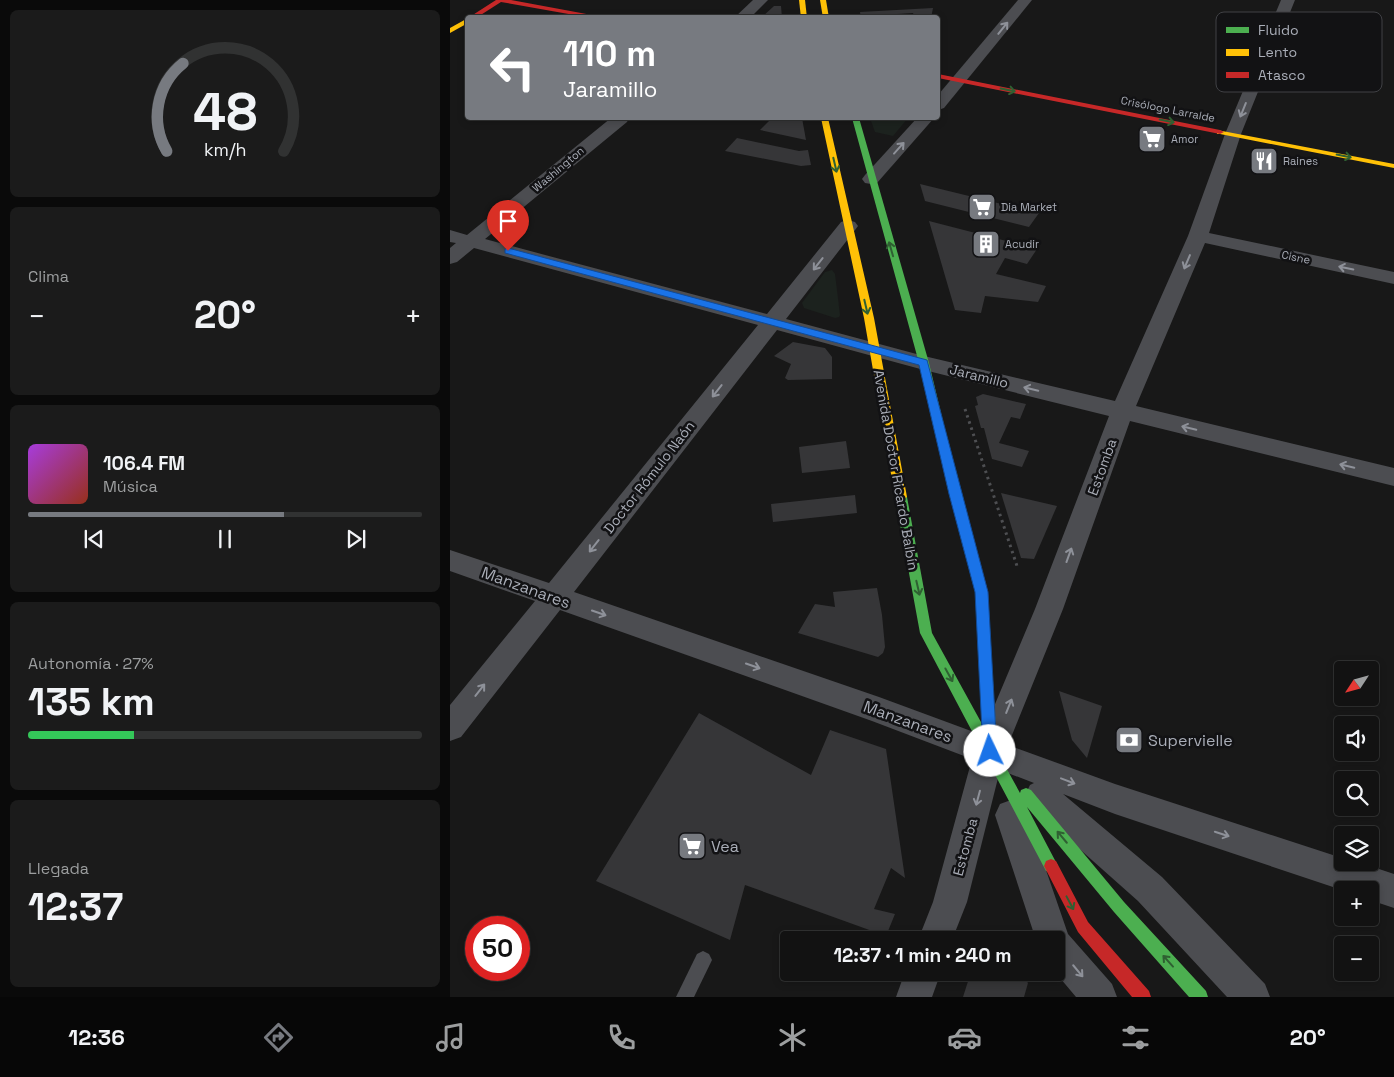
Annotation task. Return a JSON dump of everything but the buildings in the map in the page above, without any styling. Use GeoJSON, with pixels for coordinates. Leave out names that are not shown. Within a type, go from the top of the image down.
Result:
{"type":"FeatureCollection","features":[{"type":"Feature","properties":{"kind":"main road"},"geometry":{"type":"LineString","coordinates":[[476,15],[500,0],[588,15]]}},
{"type":"Feature","properties":{"kind":"main road"},"geometry":{"type":"LineString","coordinates":[[802,0],[804,15]]}},
{"type":"Feature","properties":{"kind":"main road"},"geometry":{"type":"LineString","coordinates":[[823,0],[826,15]]}},
{"type":"Feature","properties":{"kind":"main road"},"geometry":{"type":"LineString","coordinates":[[450,31],[465,22]]}},
{"type":"Feature","properties":{"kind":"main road","name":"Crisólogo Larralde"},"geometry":{"type":"LineString","coordinates":[[940,76],[1394,166]]}},
{"type":"Feature","properties":{"kind":"main road","name":"Avenida Doctor Ricardo Balbín"},"geometry":{"type":"LineString","coordinates":[[824,120],[874,349],[926,633],[990,751]]}},
{"type":"Feature","properties":{"kind":"main road","name":"Avenida Doctor Ricardo Balbín"},"geometry":{"type":"LineString","coordinates":[[856,120],[924,363],[955,494],[982,592],[990,751]]}},
{"type":"Feature","properties":{"kind":"main road"},"geometry":{"type":"LineString","coordinates":[[990,751],[1083,927],[1144,997]]}},
{"type":"Feature","properties":{"kind":"main road"},"geometry":{"type":"LineString","coordinates":[[990,751],[1119,907],[1200,997]]}},
{"type":"Feature","properties":{"kind":"street"},"geometry":{"type":"LineString","coordinates":[[744,15],[761,0]]}},
{"type":"Feature","properties":{"kind":"street"},"geometry":{"type":"LineString","coordinates":[[940,103],[1026,0]]}},
{"type":"Feature","properties":{"kind":"street","name":"Estomba"},"geometry":{"type":"LineString","coordinates":[[1283,12],[1288,0]]}},
{"type":"Feature","properties":{"kind":"street","name":"Estomba"},"geometry":{"type":"LineString","coordinates":[[939,931],[950,902],[990,751],[1049,609],[1122,412],[1198,236],[1233,134],[1250,92]]}},
{"type":"Feature","properties":{"kind":"street","name":"Washington"},"geometry":{"type":"LineString","coordinates":[[450,258],[618,120]]}},
{"type":"Feature","properties":{"kind":"street"},"geometry":{"type":"LineString","coordinates":[[871,179],[924,120]]}},
{"type":"Feature","properties":{"kind":"street","name":"Doctor Rómulo Naón"},"geometry":{"type":"LineString","coordinates":[[450,728],[848,226]]}},
{"type":"Feature","properties":{"kind":"street","name":"Jaramillo"},"geometry":{"type":"LineString","coordinates":[[450,236],[924,363],[1394,477]]}},
{"type":"Feature","properties":{"kind":"street","name":"Cisne"},"geometry":{"type":"LineString","coordinates":[[1198,236],[1394,278]]}},
{"type":"Feature","properties":{"kind":"street","name":"Manzanares"},"geometry":{"type":"LineString","coordinates":[[450,560],[879,710],[1115,799],[1394,892]]}},
{"type":"Feature","properties":{"kind":"street","name":"Avenida Doctor Ricardo Balbín"},"geometry":{"type":"LineString","coordinates":[[990,751],[1050,931]]}},
{"type":"Feature","properties":{"kind":"street","name":"Avenida Doctor Ricardo Balbín"},"geometry":{"type":"LineString","coordinates":[[990,751],[1150,889],[1252,997]]}},
{"type":"Feature","properties":{"kind":"street"},"geometry":{"type":"LineString","coordinates":[[1065,957],[1099,997]]}},
{"type":"Feature","properties":{"kind":"street"},"geometry":{"type":"LineString","coordinates":[[914,997],[920,981]]}},
{"type":"Feature","properties":{"kind":"lane"},"geometry":{"type":"LineString","coordinates":[[685,997],[703,960]]}},
{"type":"Feature","properties":{"kind":"path"},"geometry":{"type":"LineString","coordinates":[[965,407],[1017,566]]}},
{"type":"Feature","properties":{"kind":"shaded area"},"geometry":{"type":"Polygon","coordinates":[[[871,120],[906,120],[893,136],[875,132],[871,120]]]}},
{"type":"Feature","properties":{"kind":"shaded area"},"geometry":{"type":"Polygon","coordinates":[[[832,270],[835,274],[840,315],[835,318],[804,308],[802,303],[825,272],[832,270]]]}},
{"type":"Feature","properties":{"kind":"traffic: fast"},"geometry":{"type":"LineString","coordinates":[[856,120],[924,363],[947,459]]}},
{"type":"Feature","properties":{"kind":"traffic: fast"},"geometry":{"type":"LineString","coordinates":[[901,497],[926,633],[1051,866]]}},
{"type":"Feature","properties":{"kind":"traffic: fast"},"geometry":{"type":"LineString","coordinates":[[1026,795],[1119,907],[1200,997]]}},
{"type":"Feature","properties":{"kind":"traffic: slow"},"geometry":{"type":"LineString","coordinates":[[802,0],[804,15]]}},
{"type":"Feature","properties":{"kind":"traffic: slow"},"geometry":{"type":"LineString","coordinates":[[823,0],[826,15]]}},
{"type":"Feature","properties":{"kind":"traffic: slow"},"geometry":{"type":"LineString","coordinates":[[450,31],[465,22]]}},
{"type":"Feature","properties":{"kind":"traffic: slow"},"geometry":{"type":"LineString","coordinates":[[824,120],[869,318],[901,497]]}},
{"type":"Feature","properties":{"kind":"traffic: slow"},"geometry":{"type":"LineString","coordinates":[[1220,132],[1394,166]]}},
{"type":"Feature","properties":{"kind":"traffic: slow"},"geometry":{"type":"LineString","coordinates":[[984,639],[990,745]]}},
{"type":"Feature","properties":{"kind":"traffic: jam"},"geometry":{"type":"LineString","coordinates":[[500,0],[588,15]]}},
{"type":"Feature","properties":{"kind":"traffic: jam"},"geometry":{"type":"LineString","coordinates":[[476,15],[500,0]]}},
{"type":"Feature","properties":{"kind":"traffic: jam"},"geometry":{"type":"LineString","coordinates":[[940,76],[1220,132]]}},
{"type":"Feature","properties":{"kind":"traffic: jam"},"geometry":{"type":"LineString","coordinates":[[947,459],[982,592],[984,639]]}},
{"type":"Feature","properties":{"kind":"traffic: jam"},"geometry":{"type":"LineString","coordinates":[[1051,866],[1083,927],[1143,997]]}},
{"type":"Feature","properties":{"kind":"place","name":"Amor"},"geometry":{"type":"Point","coordinates":[1152,139]}},
{"type":"Feature","properties":{"kind":"place","name":"Raines"},"geometry":{"type":"Point","coordinates":[1264,161]}},
{"type":"Feature","properties":{"kind":"place","name":"Dia Market"},"geometry":{"type":"Point","coordinates":[982,207]}},
{"type":"Feature","properties":{"kind":"place","name":"Acudir"},"geometry":{"type":"Point","coordinates":[986,244]}},
{"type":"Feature","properties":{"kind":"place","name":"Supervielle"},"geometry":{"type":"Point","coordinates":[1129,740]}},
{"type":"Feature","properties":{"kind":"place","name":"Vea"},"geometry":{"type":"Point","coordinates":[692,846]}},
{"type":"Feature","properties":{"kind":"route"},"geometry":{"type":"LineString","coordinates":[[508,251],[924,363],[955,494],[982,592],[990,751]]}}]}
